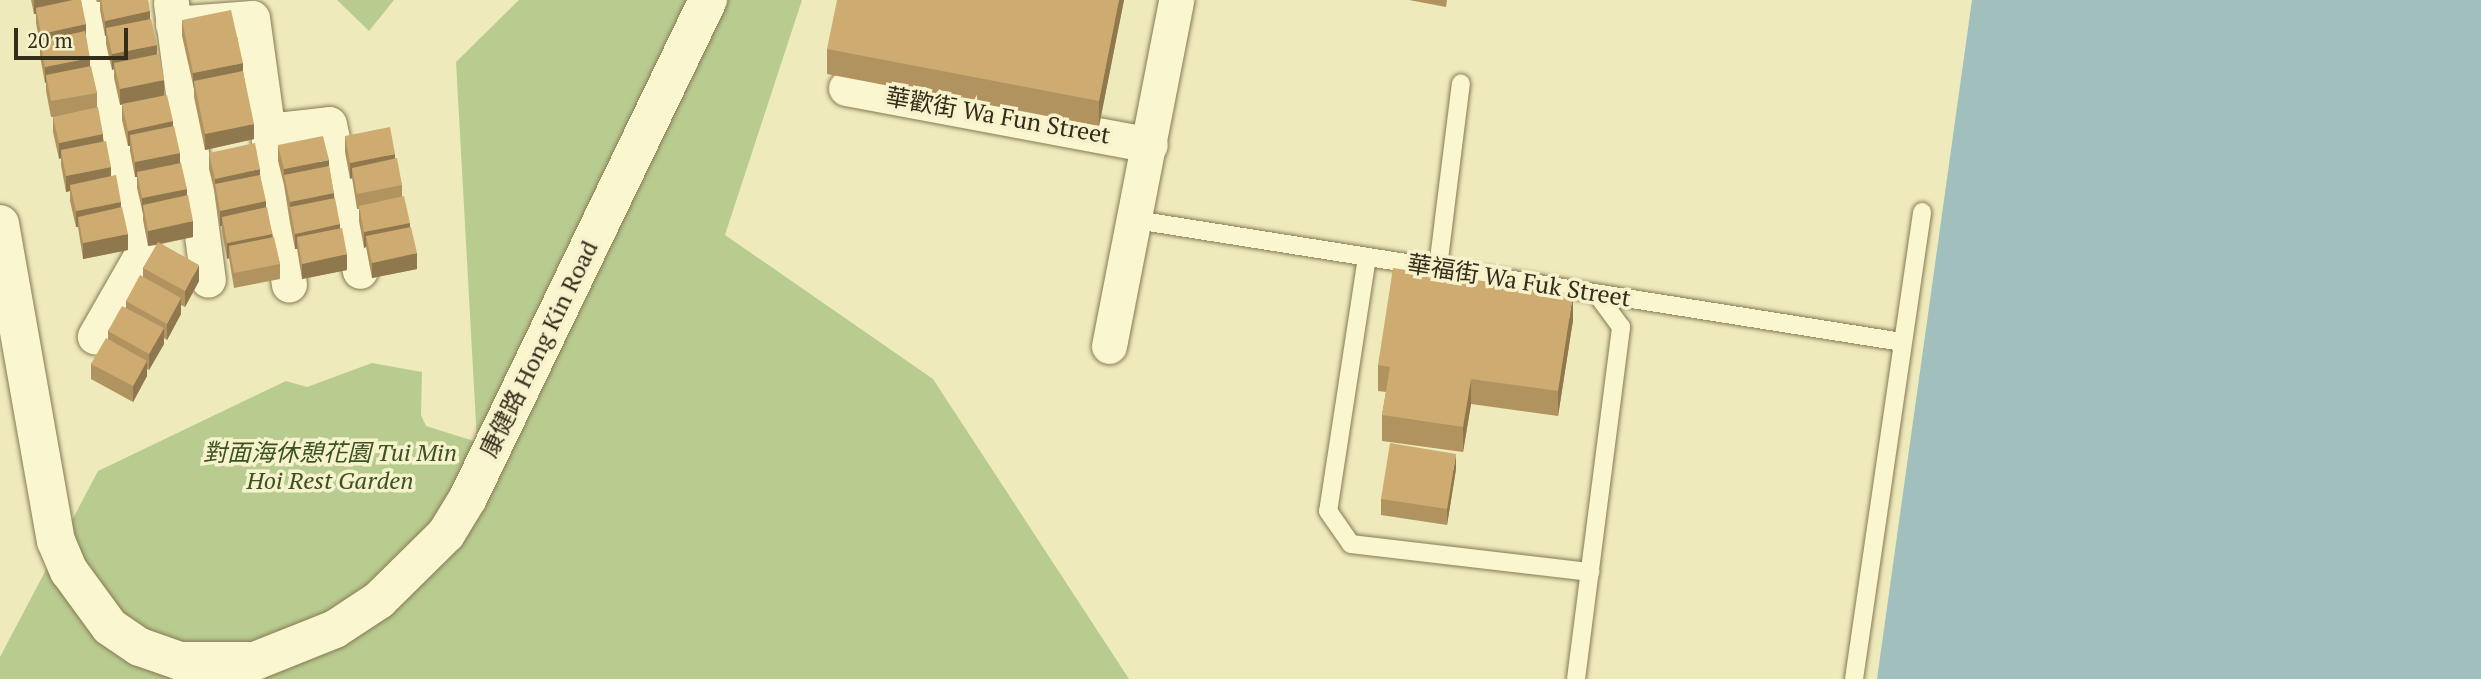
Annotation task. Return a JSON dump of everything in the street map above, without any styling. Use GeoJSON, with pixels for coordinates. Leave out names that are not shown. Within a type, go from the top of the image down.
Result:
{"type":"FeatureCollection","features":[{"type":"Feature","properties":{"kind":"street"},"geometry":{"type":"LineString","coordinates":[[89,0],[142,254],[95,336]]}},
{"type":"Feature","properties":{"kind":"street","name":"康健路 Hong Kin Road"},"geometry":{"type":"LineString","coordinates":[[0,224],[56,541],[69,571],[110,627],[140,647],[180,661],[217,664],[265,658],[335,629],[379,600],[446,534],[468,498],[708,0]]}},
{"type":"Feature","properties":{"kind":"street"},"geometry":{"type":"LineString","coordinates":[[1108,346],[1136,220],[1176,0]]}},
{"type":"Feature","properties":{"kind":"street"},"geometry":{"type":"LineString","coordinates":[[208,280],[172,12],[252,18],[289,284]]}},
{"type":"Feature","properties":{"kind":"street","name":"華歡街 Wa Fun Street"},"geometry":{"type":"LineString","coordinates":[[846,88],[1150,145]]}},
{"type":"Feature","properties":{"kind":"street"},"geometry":{"type":"LineString","coordinates":[[268,131],[329,124],[360,271]]}},
{"type":"Feature","properties":{"kind":"lane"},"geometry":{"type":"LineString","coordinates":[[1438,267],[1461,83]]}},
{"type":"Feature","properties":{"kind":"lane"},"geometry":{"type":"LineString","coordinates":[[1854,679],[1922,212]]}},
{"type":"Feature","properties":{"kind":"lane","name":"華福街 Wa Fuk Street"},"geometry":{"type":"LineString","coordinates":[[1136,220],[1902,342]]}},
{"type":"Feature","properties":{"kind":"lane"},"geometry":{"type":"LineString","coordinates":[[1367,257],[1328,511],[1351,544],[1590,572]]}},
{"type":"Feature","properties":{"kind":"lane"},"geometry":{"type":"LineString","coordinates":[[1576,679],[1621,327],[1596,293]]}},
{"type":"Feature","properties":{"kind":"green space"},"geometry":{"type":"Polygon","coordinates":[[[337,0],[394,0],[369,31],[337,0]]]}},
{"type":"Feature","properties":{"kind":"green space","name":"對面海休憩花園 Tui Min Hoi Rest Garden"},"geometry":{"type":"Polygon","coordinates":[[[519,0],[802,0],[725,235],[933,379],[1129,679],[0,679],[0,657],[98,471],[286,381],[307,387],[372,363],[422,372],[421,415],[426,426],[477,442],[456,62],[519,0]]]}},
{"type":"Feature","properties":{"kind":"water"},"geometry":{"type":"Polygon","coordinates":[[[1972,0],[2481,0],[2481,679],[1877,679],[1972,0]]]}},
{"type":"Feature","properties":{"kind":"building"},"geometry":{"type":"Polygon","coordinates":[[[81,0],[86,24],[41,34],[36,8],[81,0]]]}},
{"type":"Feature","properties":{"kind":"building"},"geometry":{"type":"Polygon","coordinates":[[[101,0],[148,0],[150,11],[105,21],[101,0]]]}},
{"type":"Feature","properties":{"kind":"building"},"geometry":{"type":"Polygon","coordinates":[[[837,0],[1119,0],[1099,101],[827,49],[837,0]]]}},
{"type":"Feature","properties":{"kind":"building"},"geometry":{"type":"Polygon","coordinates":[[[231,10],[243,63],[193,73],[182,20],[231,10]]]}},
{"type":"Feature","properties":{"kind":"building"},"geometry":{"type":"Polygon","coordinates":[[[151,19],[157,45],[112,54],[106,28],[151,19]]]}},
{"type":"Feature","properties":{"kind":"building"},"geometry":{"type":"Polygon","coordinates":[[[85,31],[90,58],[45,67],[40,41],[85,31]]]}},
{"type":"Feature","properties":{"kind":"building"},"geometry":{"type":"Polygon","coordinates":[[[159,54],[164,80],[120,89],[114,63],[159,54]]]}},
{"type":"Feature","properties":{"kind":"building"},"geometry":{"type":"Polygon","coordinates":[[[91,66],[97,93],[51,101],[46,75],[91,66]]]}},
{"type":"Feature","properties":{"kind":"building"},"geometry":{"type":"Polygon","coordinates":[[[243,71],[254,124],[205,134],[194,81],[243,71]]]}},
{"type":"Feature","properties":{"kind":"building"},"geometry":{"type":"Polygon","coordinates":[[[167,95],[173,121],[128,131],[122,104],[167,95]]]}},
{"type":"Feature","properties":{"kind":"building"},"geometry":{"type":"Polygon","coordinates":[[[98,107],[103,134],[59,143],[53,117],[98,107]]]}},
{"type":"Feature","properties":{"kind":"building"},"geometry":{"type":"Polygon","coordinates":[[[174,126],[180,153],[135,162],[130,135],[174,126]]]}},
{"type":"Feature","properties":{"kind":"building"},"geometry":{"type":"Polygon","coordinates":[[[390,127],[395,154],[350,163],[345,136],[390,127]]]}},
{"type":"Feature","properties":{"kind":"building"},"geometry":{"type":"Polygon","coordinates":[[[323,136],[329,160],[284,169],[278,145],[323,136]]]}},
{"type":"Feature","properties":{"kind":"building"},"geometry":{"type":"Polygon","coordinates":[[[106,141],[111,167],[66,176],[61,150],[106,141]]]}},
{"type":"Feature","properties":{"kind":"building"},"geometry":{"type":"Polygon","coordinates":[[[255,143],[260,169],[215,179],[209,153],[255,143]]]}},
{"type":"Feature","properties":{"kind":"building"},"geometry":{"type":"Polygon","coordinates":[[[397,158],[402,185],[357,194],[352,168],[397,158]]]}},
{"type":"Feature","properties":{"kind":"building"},"geometry":{"type":"Polygon","coordinates":[[[181,163],[187,189],[142,198],[137,172],[181,163]]]}},
{"type":"Feature","properties":{"kind":"building"},"geometry":{"type":"Polygon","coordinates":[[[329,166],[334,193],[290,202],[284,175],[329,166]]]}},
{"type":"Feature","properties":{"kind":"building"},"geometry":{"type":"Polygon","coordinates":[[[116,175],[121,202],[76,211],[70,185],[116,175]]]}},
{"type":"Feature","properties":{"kind":"building"},"geometry":{"type":"Polygon","coordinates":[[[260,175],[266,201],[220,211],[215,184],[260,175]]]}},
{"type":"Feature","properties":{"kind":"building"},"geometry":{"type":"Polygon","coordinates":[[[188,195],[193,221],[148,231],[143,205],[188,195]]]}},
{"type":"Feature","properties":{"kind":"building"},"geometry":{"type":"Polygon","coordinates":[[[404,196],[410,223],[364,232],[359,206],[404,196]]]}},
{"type":"Feature","properties":{"kind":"building"},"geometry":{"type":"Polygon","coordinates":[[[335,198],[340,224],[295,234],[290,207],[335,198]]]}},
{"type":"Feature","properties":{"kind":"building"},"geometry":{"type":"Polygon","coordinates":[[[122,207],[128,234],[83,243],[78,217],[122,207]]]}},
{"type":"Feature","properties":{"kind":"building"},"geometry":{"type":"Polygon","coordinates":[[[267,207],[272,234],[227,243],[222,217],[267,207]]]}},
{"type":"Feature","properties":{"kind":"building"},"geometry":{"type":"Polygon","coordinates":[[[411,227],[417,253],[372,263],[366,236],[411,227]]]}},
{"type":"Feature","properties":{"kind":"building"},"geometry":{"type":"Polygon","coordinates":[[[342,228],[347,254],[302,264],[297,237],[342,228]]]}},
{"type":"Feature","properties":{"kind":"building"},"geometry":{"type":"Polygon","coordinates":[[[274,237],[280,264],[234,273],[229,246],[274,237]]]}},
{"type":"Feature","properties":{"kind":"building"},"geometry":{"type":"Polygon","coordinates":[[[158,242],[199,265],[185,291],[143,268],[158,242]]]}},
{"type":"Feature","properties":{"kind":"building"},"geometry":{"type":"Polygon","coordinates":[[[1393,268],[1573,294],[1558,391],[1471,379],[1463,427],[1382,415],[1390,367],[1378,365],[1393,268]]]}},
{"type":"Feature","properties":{"kind":"building"},"geometry":{"type":"Polygon","coordinates":[[[140,275],[181,298],[167,324],[126,301],[140,275]]]}},
{"type":"Feature","properties":{"kind":"building"},"geometry":{"type":"Polygon","coordinates":[[[122,306],[164,328],[149,354],[108,331],[122,306]]]}},
{"type":"Feature","properties":{"kind":"building"},"geometry":{"type":"Polygon","coordinates":[[[106,338],[147,361],[133,386],[91,364],[106,338]]]}},
{"type":"Feature","properties":{"kind":"building"},"geometry":{"type":"Polygon","coordinates":[[[1390,443],[1456,454],[1447,509],[1381,499],[1390,443]]]}}]}
